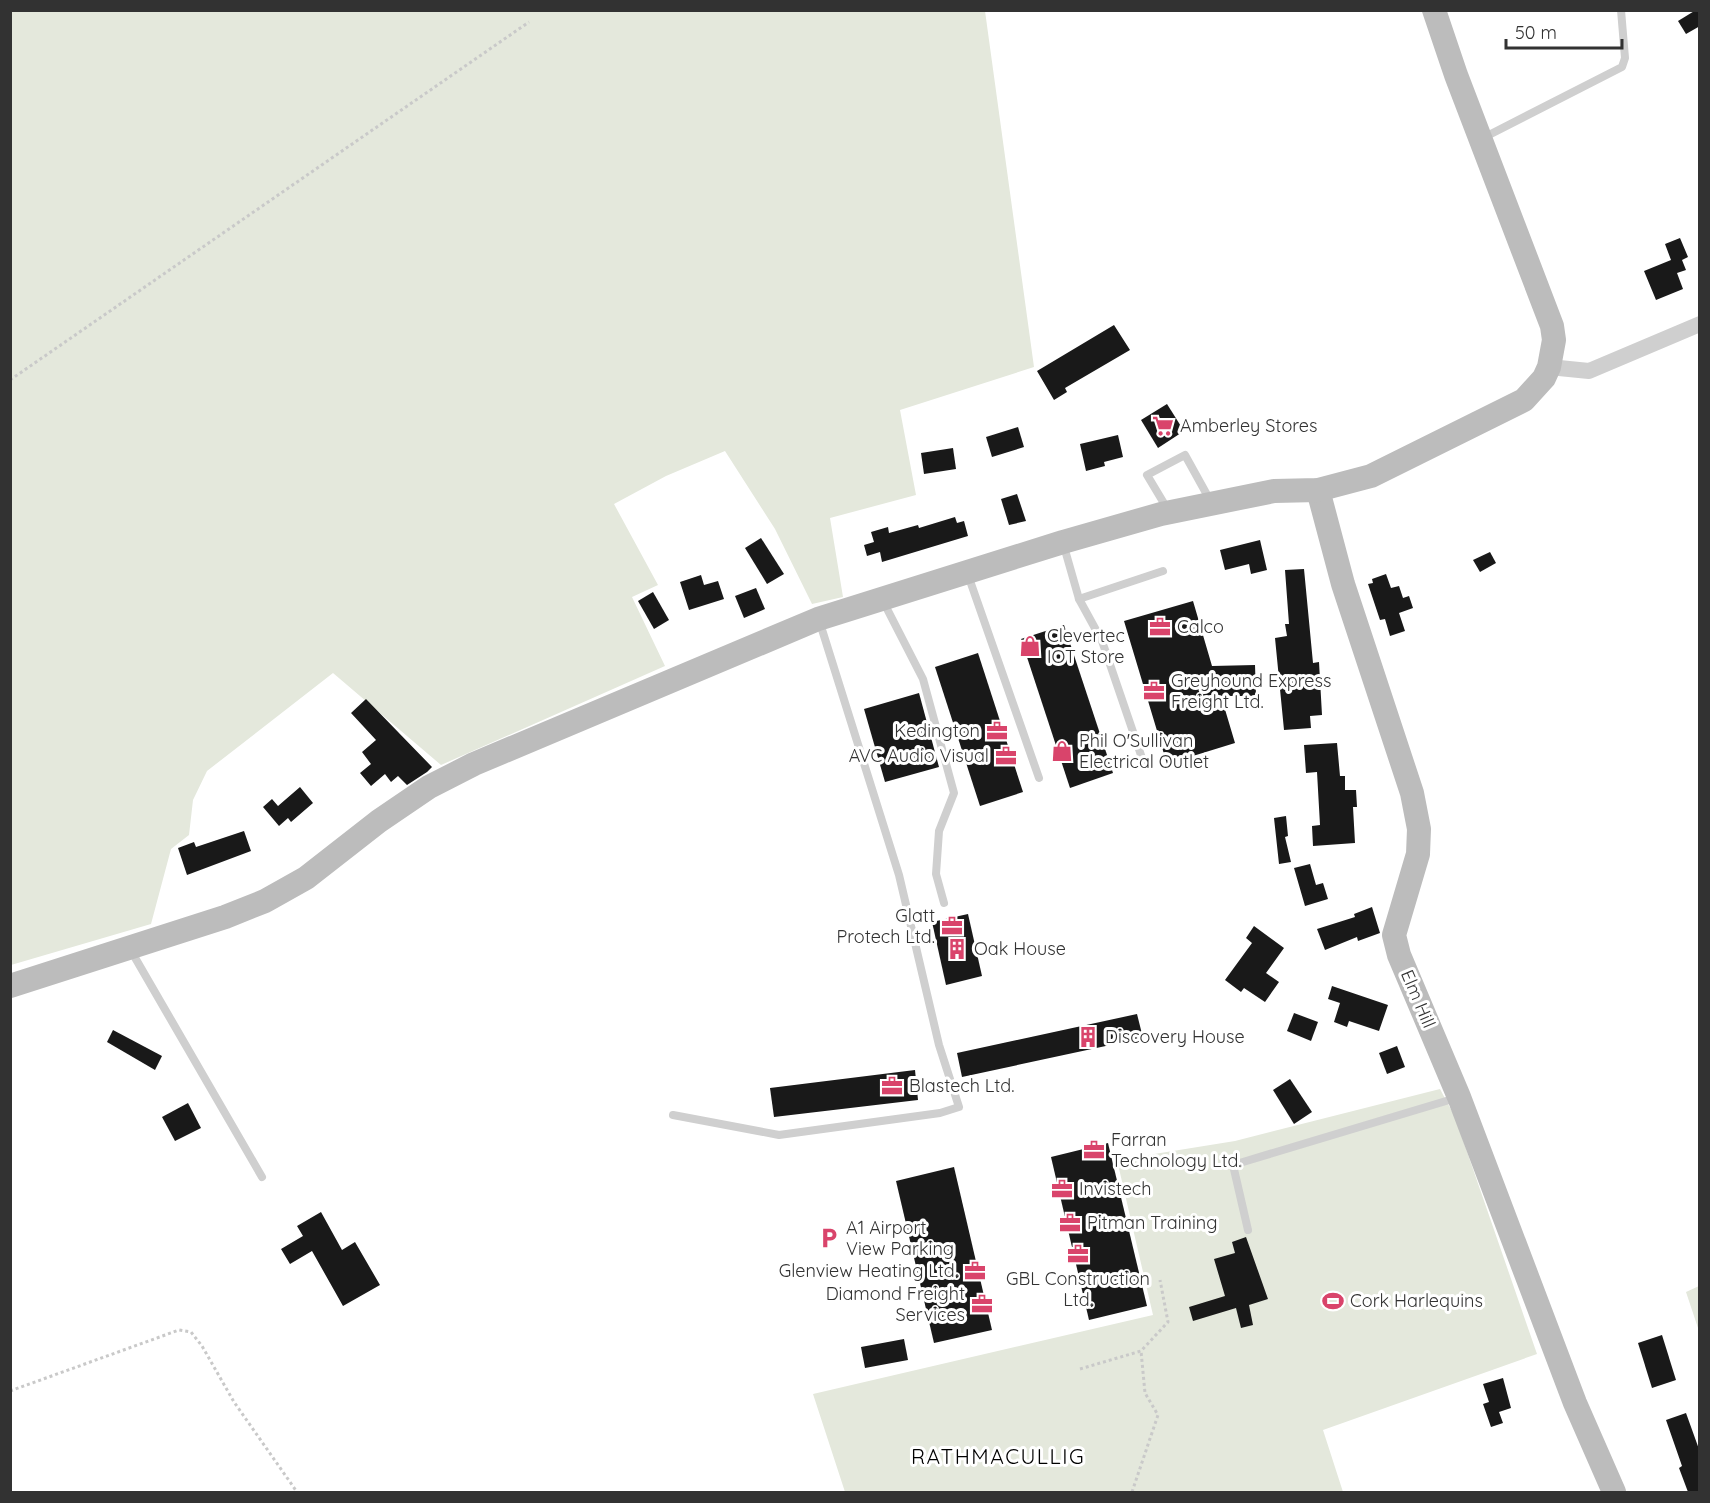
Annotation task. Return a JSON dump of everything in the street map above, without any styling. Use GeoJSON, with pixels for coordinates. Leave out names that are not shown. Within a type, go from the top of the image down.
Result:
{"type":"FeatureCollection","features":[{"type":"Feature","properties":{"kind":"street"},"geometry":{"type":"LineString","coordinates":[[10,986],[225,917],[265,901],[306,878],[379,821],[429,787],[474,764],[819,619],[1063,542],[1169,512],[1274,491],[1318,490],[1371,476],[1504,413],[1524,400],[1536,389],[1549,367],[1554,340],[1547,311],[1434,10]]}},
{"type":"Feature","properties":{"kind":"street"},"geometry":{"type":"LineString","coordinates":[[1549,367],[1589,371],[1700,324]]}},
{"type":"Feature","properties":{"kind":"street","name":"Elm Hill"},"geometry":{"type":"LineString","coordinates":[[1318,490],[1343,584],[1412,792],[1419,829],[1418,855],[1394,936],[1399,955],[1459,1097],[1543,1323],[1596,1455],[1614,1492]]}},
{"type":"Feature","properties":{"kind":"lane"},"geometry":{"type":"LineString","coordinates":[[1481,139],[1622,67],[1625,58],[1621,10]]}},
{"type":"Feature","properties":{"kind":"lane"},"geometry":{"type":"LineString","coordinates":[[1169,512],[1147,475],[1185,455],[1211,502]]}},
{"type":"Feature","properties":{"kind":"lane"},"geometry":{"type":"LineString","coordinates":[[1063,542],[1079,599],[1102,641],[1143,760]]}},
{"type":"Feature","properties":{"kind":"lane"},"geometry":{"type":"LineString","coordinates":[[1079,599],[1163,571]]}},
{"type":"Feature","properties":{"kind":"lane"},"geometry":{"type":"LineString","coordinates":[[967,572],[1039,778]]}},
{"type":"Feature","properties":{"kind":"lane"},"geometry":{"type":"LineString","coordinates":[[882,600],[923,679],[954,792],[939,831],[936,874],[944,903]]}},
{"type":"Feature","properties":{"kind":"lane"},"geometry":{"type":"LineString","coordinates":[[672,1115],[779,1135],[940,1113],[959,1107],[939,1045],[898,875],[819,619]]}},
{"type":"Feature","properties":{"kind":"lane"},"geometry":{"type":"LineString","coordinates":[[128,947],[262,1177]]}},
{"type":"Feature","properties":{"kind":"lane"},"geometry":{"type":"LineString","coordinates":[[1248,1230],[1233,1166],[1459,1097]]}},
{"type":"Feature","properties":{"kind":"path"},"geometry":{"type":"LineString","coordinates":[[10,380],[530,22]]}},
{"type":"Feature","properties":{"kind":"path"},"geometry":{"type":"LineString","coordinates":[[1080,1369],[1141,1351],[1168,1322],[1160,1280]]}},
{"type":"Feature","properties":{"kind":"path"},"geometry":{"type":"LineString","coordinates":[[10,1391],[179,1330],[191,1332],[202,1346],[234,1401],[297,1492]]}},
{"type":"Feature","properties":{"kind":"path"},"geometry":{"type":"LineString","coordinates":[[1132,1492],[1158,1414],[1145,1393],[1141,1351]]}},
{"type":"Feature","properties":{"kind":"shaded area"},"geometry":{"type":"Polygon","coordinates":[[[11,11],[985,11],[1034,367],[900,410],[916,495],[830,518],[843,597],[812,604],[775,529],[725,451],[666,476],[614,504],[658,585],[632,597],[665,666],[441,765],[333,673],[207,771],[193,800],[189,835],[171,849],[151,924],[11,965],[11,11]]]}},
{"type":"Feature","properties":{"kind":"shaded area","name":"Cork Harlequins"},"geometry":{"type":"Polygon","coordinates":[[[1440,1089],[1455,1117],[1537,1354],[1323,1430],[1343,1492],[845,1492],[813,1394],[1153,1315],[1117,1160],[1235,1141],[1440,1089]]]}},
{"type":"Feature","properties":{"kind":"shaded area"},"geometry":{"type":"Polygon","coordinates":[[[1699,1286],[1699,1331],[1686,1292],[1699,1286]]]}},
{"type":"Feature","properties":{"kind":"building"},"geometry":{"type":"Polygon","coordinates":[[[1700,10],[1700,26],[1686,34],[1678,21],[1700,10]]]}},
{"type":"Feature","properties":{"kind":"building"},"geometry":{"type":"Polygon","coordinates":[[[1680,238],[1688,257],[1682,260],[1686,270],[1677,273],[1683,289],[1656,300],[1644,271],[1671,260],[1665,244],[1680,238]]]}},
{"type":"Feature","properties":{"kind":"building"},"geometry":{"type":"Polygon","coordinates":[[[1114,325],[1130,350],[1065,388],[1067,392],[1054,400],[1037,371],[1114,325]]]}},
{"type":"Feature","properties":{"kind":"building","name":"Amberley Stores"},"geometry":{"type":"Polygon","coordinates":[[[1167,404],[1184,431],[1158,448],[1141,420],[1167,404]]]}},
{"type":"Feature","properties":{"kind":"building"},"geometry":{"type":"Polygon","coordinates":[[[1018,427],[1024,447],[992,457],[986,437],[1018,427]]]}},
{"type":"Feature","properties":{"kind":"building"},"geometry":{"type":"Polygon","coordinates":[[[1118,435],[1123,457],[1104,462],[1105,466],[1086,471],[1080,444],[1118,435]]]}},
{"type":"Feature","properties":{"kind":"building"},"geometry":{"type":"Polygon","coordinates":[[[953,448],[956,469],[924,474],[921,453],[953,448]]]}},
{"type":"Feature","properties":{"kind":"building"},"geometry":{"type":"Polygon","coordinates":[[[1017,494],[1026,521],[1009,525],[1001,499],[1017,494]]]}},
{"type":"Feature","properties":{"kind":"building"},"geometry":{"type":"Polygon","coordinates":[[[955,517],[957,523],[964,521],[968,536],[882,562],[880,552],[867,556],[864,545],[874,542],[871,532],[888,527],[889,533],[918,525],[919,528],[955,517]]]}},
{"type":"Feature","properties":{"kind":"building"},"geometry":{"type":"Polygon","coordinates":[[[761,538],[784,574],[767,584],[745,548],[761,538]]]}},
{"type":"Feature","properties":{"kind":"building"},"geometry":{"type":"Polygon","coordinates":[[[1260,540],[1267,570],[1251,574],[1249,564],[1225,570],[1220,550],[1260,540]]]}},
{"type":"Feature","properties":{"kind":"building"},"geometry":{"type":"Polygon","coordinates":[[[1490,552],[1496,563],[1480,572],[1473,560],[1490,552]]]}},
{"type":"Feature","properties":{"kind":"building"},"geometry":{"type":"Polygon","coordinates":[[[1304,569],[1313,663],[1319,662],[1322,715],[1310,716],[1311,728],[1284,730],[1275,638],[1287,636],[1285,624],[1289,624],[1285,570],[1304,569]]]}},
{"type":"Feature","properties":{"kind":"building"},"geometry":{"type":"Polygon","coordinates":[[[1386,574],[1391,588],[1399,586],[1403,598],[1409,596],[1413,608],[1399,613],[1405,631],[1390,636],[1385,619],[1380,620],[1368,584],[1373,583],[1372,579],[1386,574]]]}},
{"type":"Feature","properties":{"kind":"building"},"geometry":{"type":"Polygon","coordinates":[[[701,575],[704,585],[718,581],[724,599],[689,610],[680,582],[701,575]]]}},
{"type":"Feature","properties":{"kind":"building"},"geometry":{"type":"Polygon","coordinates":[[[756,588],[765,609],[744,618],[735,596],[756,588]]]}},
{"type":"Feature","properties":{"kind":"building"},"geometry":{"type":"Polygon","coordinates":[[[653,592],[669,620],[654,629],[638,601],[653,592]]]}},
{"type":"Feature","properties":{"kind":"building"},"geometry":{"type":"Polygon","coordinates":[[[1193,601],[1212,666],[1255,665],[1256,696],[1221,696],[1235,743],[1167,764],[1124,621],[1193,601]]]}},
{"type":"Feature","properties":{"kind":"building"},"geometry":{"type":"Polygon","coordinates":[[[1064,625],[1113,773],[1070,788],[1021,639],[1064,625]]]}},
{"type":"Feature","properties":{"kind":"building"},"geometry":{"type":"Polygon","coordinates":[[[978,653],[1023,792],[980,806],[935,667],[978,653]]]}},
{"type":"Feature","properties":{"kind":"building"},"geometry":{"type":"Polygon","coordinates":[[[919,693],[939,767],[885,782],[864,709],[919,693]]]}},
{"type":"Feature","properties":{"kind":"building"},"geometry":{"type":"Polygon","coordinates":[[[366,699],[432,767],[407,785],[398,776],[391,782],[385,774],[371,786],[360,773],[371,764],[362,752],[376,740],[351,713],[366,699]]]}},
{"type":"Feature","properties":{"kind":"building"},"geometry":{"type":"Polygon","coordinates":[[[1337,743],[1340,776],[1345,776],[1345,790],[1356,790],[1357,807],[1353,807],[1355,843],[1313,846],[1312,826],[1320,825],[1317,772],[1306,773],[1304,745],[1337,743]]]}},
{"type":"Feature","properties":{"kind":"building"},"geometry":{"type":"Polygon","coordinates":[[[300,787],[313,803],[291,822],[288,818],[279,826],[263,807],[272,799],[278,806],[300,787]]]}},
{"type":"Feature","properties":{"kind":"building"},"geometry":{"type":"Polygon","coordinates":[[[1286,816],[1288,836],[1285,837],[1291,862],[1279,864],[1274,818],[1286,816]]]}},
{"type":"Feature","properties":{"kind":"building"},"geometry":{"type":"Polygon","coordinates":[[[244,831],[251,851],[187,875],[178,848],[194,842],[196,847],[244,831]]]}},
{"type":"Feature","properties":{"kind":"building"},"geometry":{"type":"Polygon","coordinates":[[[1310,864],[1316,885],[1323,883],[1328,899],[1305,906],[1294,868],[1310,864]]]}},
{"type":"Feature","properties":{"kind":"building"},"geometry":{"type":"Polygon","coordinates":[[[1372,907],[1380,933],[1358,941],[1357,937],[1325,950],[1317,929],[1355,917],[1354,914],[1372,907]]]}},
{"type":"Feature","properties":{"kind":"building","name":"Oak House"},"geometry":{"type":"Polygon","coordinates":[[[968,914],[982,976],[946,985],[932,922],[968,914]]]}},
{"type":"Feature","properties":{"kind":"building"},"geometry":{"type":"Polygon","coordinates":[[[1254,926],[1284,948],[1266,973],[1279,982],[1265,1002],[1244,988],[1241,992],[1225,980],[1252,943],[1246,938],[1254,926]]]}},
{"type":"Feature","properties":{"kind":"building"},"geometry":{"type":"Polygon","coordinates":[[[1332,986],[1388,1005],[1379,1031],[1349,1021],[1347,1027],[1334,1022],[1340,1003],[1328,999],[1332,986]]]}},
{"type":"Feature","properties":{"kind":"building"},"geometry":{"type":"Polygon","coordinates":[[[1294,1013],[1318,1022],[1311,1041],[1287,1031],[1294,1013]]]}},
{"type":"Feature","properties":{"kind":"building"},"geometry":{"type":"Polygon","coordinates":[[[1137,1014],[1143,1038],[962,1077],[957,1053],[1137,1014]]]}},
{"type":"Feature","properties":{"kind":"building"},"geometry":{"type":"Polygon","coordinates":[[[113,1030],[162,1056],[155,1070],[107,1042],[113,1030]]]}},
{"type":"Feature","properties":{"kind":"building"},"geometry":{"type":"Polygon","coordinates":[[[1397,1046],[1405,1067],[1387,1074],[1379,1053],[1397,1046]]]}},
{"type":"Feature","properties":{"kind":"building"},"geometry":{"type":"Polygon","coordinates":[[[915,1070],[918,1100],[774,1117],[770,1088],[915,1070]]]}},
{"type":"Feature","properties":{"kind":"building"},"geometry":{"type":"Polygon","coordinates":[[[1290,1079],[1312,1112],[1294,1124],[1273,1090],[1290,1079]]]}},
{"type":"Feature","properties":{"kind":"building"},"geometry":{"type":"Polygon","coordinates":[[[188,1103],[201,1128],[175,1141],[162,1117],[188,1103]]]}},
{"type":"Feature","properties":{"kind":"building"},"geometry":{"type":"Polygon","coordinates":[[[1108,1143],[1147,1306],[1089,1320],[1051,1157],[1108,1143]]]}},
{"type":"Feature","properties":{"kind":"building"},"geometry":{"type":"Polygon","coordinates":[[[954,1167],[992,1330],[934,1343],[896,1181],[954,1167]]]}},
{"type":"Feature","properties":{"kind":"building"},"geometry":{"type":"Polygon","coordinates":[[[321,1212],[342,1250],[355,1242],[380,1285],[343,1306],[312,1251],[290,1264],[281,1249],[303,1236],[297,1226],[321,1212]]]}},
{"type":"Feature","properties":{"kind":"building"},"geometry":{"type":"Polygon","coordinates":[[[1246,1237],[1268,1299],[1249,1305],[1253,1325],[1241,1328],[1236,1308],[1193,1321],[1189,1307],[1225,1296],[1214,1259],[1235,1253],[1232,1242],[1246,1237]]]}},
{"type":"Feature","properties":{"kind":"building"},"geometry":{"type":"Polygon","coordinates":[[[1662,1335],[1676,1380],[1652,1388],[1638,1343],[1662,1335]]]}},
{"type":"Feature","properties":{"kind":"building"},"geometry":{"type":"Polygon","coordinates":[[[904,1339],[908,1360],[865,1368],[861,1347],[904,1339]]]}},
{"type":"Feature","properties":{"kind":"building"},"geometry":{"type":"Polygon","coordinates":[[[1503,1378],[1511,1408],[1499,1412],[1503,1423],[1491,1427],[1483,1404],[1489,1402],[1483,1384],[1503,1378]]]}},
{"type":"Feature","properties":{"kind":"building"},"geometry":{"type":"Polygon","coordinates":[[[1686,1413],[1700,1452],[1700,1492],[1688,1492],[1679,1468],[1682,1466],[1666,1420],[1686,1413]]]}},
{"type":"Feature","properties":{"kind":"place","name":"Amberley Stores"},"geometry":{"type":"Point","coordinates":[1163,426]}},
{"type":"Feature","properties":{"kind":"place","name":"Calco"},"geometry":{"type":"Point","coordinates":[1160,627]}},
{"type":"Feature","properties":{"kind":"place","name":"Clevertec IOT Store"},"geometry":{"type":"Point","coordinates":[1030,646]}},
{"type":"Feature","properties":{"kind":"place","name":"Greyhound Express Freight Ltd."},"geometry":{"type":"Point","coordinates":[1154,691]}},
{"type":"Feature","properties":{"kind":"place","name":"Kedington"},"geometry":{"type":"Point","coordinates":[997,731]}},
{"type":"Feature","properties":{"kind":"place","name":"Phil O'Sullivan Electrical Outlet"},"geometry":{"type":"Point","coordinates":[1062,751]}},
{"type":"Feature","properties":{"kind":"place","name":"AVC Audio Visual"},"geometry":{"type":"Point","coordinates":[1006,756]}},
{"type":"Feature","properties":{"kind":"place","name":"Glatt Protech Ltd."},"geometry":{"type":"Point","coordinates":[952,926]}},
{"type":"Feature","properties":{"kind":"place","name":"Oak House"},"geometry":{"type":"Point","coordinates":[957,949]}},
{"type":"Feature","properties":{"kind":"place","name":"Discovery House"},"geometry":{"type":"Point","coordinates":[1088,1037]}},
{"type":"Feature","properties":{"kind":"place","name":"Blastech Ltd."},"geometry":{"type":"Point","coordinates":[892,1086]}},
{"type":"Feature","properties":{"kind":"place","name":"Farran Technology Ltd."},"geometry":{"type":"Point","coordinates":[1094,1150]}},
{"type":"Feature","properties":{"kind":"place","name":"Invistech"},"geometry":{"type":"Point","coordinates":[1062,1189]}},
{"type":"Feature","properties":{"kind":"place","name":"Pitman Training"},"geometry":{"type":"Point","coordinates":[1070,1223]}},
{"type":"Feature","properties":{"kind":"place","name":"A1 Airport View Parking"},"geometry":{"type":"Point","coordinates":[829,1238]}},
{"type":"Feature","properties":{"kind":"place","name":"GBL Construction Ltd."},"geometry":{"type":"Point","coordinates":[1078,1254]}},
{"type":"Feature","properties":{"kind":"place","name":"Glenview Heating Ltd."},"geometry":{"type":"Point","coordinates":[975,1271]}},
{"type":"Feature","properties":{"kind":"place","name":"Cork Harlequins"},"geometry":{"type":"Point","coordinates":[1333,1301]}},
{"type":"Feature","properties":{"kind":"place","name":"Diamond Freight Services"},"geometry":{"type":"Point","coordinates":[982,1304]}},
{"type":"Feature","properties":{"kind":"district","name":"RATHMACULLIG"},"geometry":{"type":"Point","coordinates":[998,1457]}}]}
